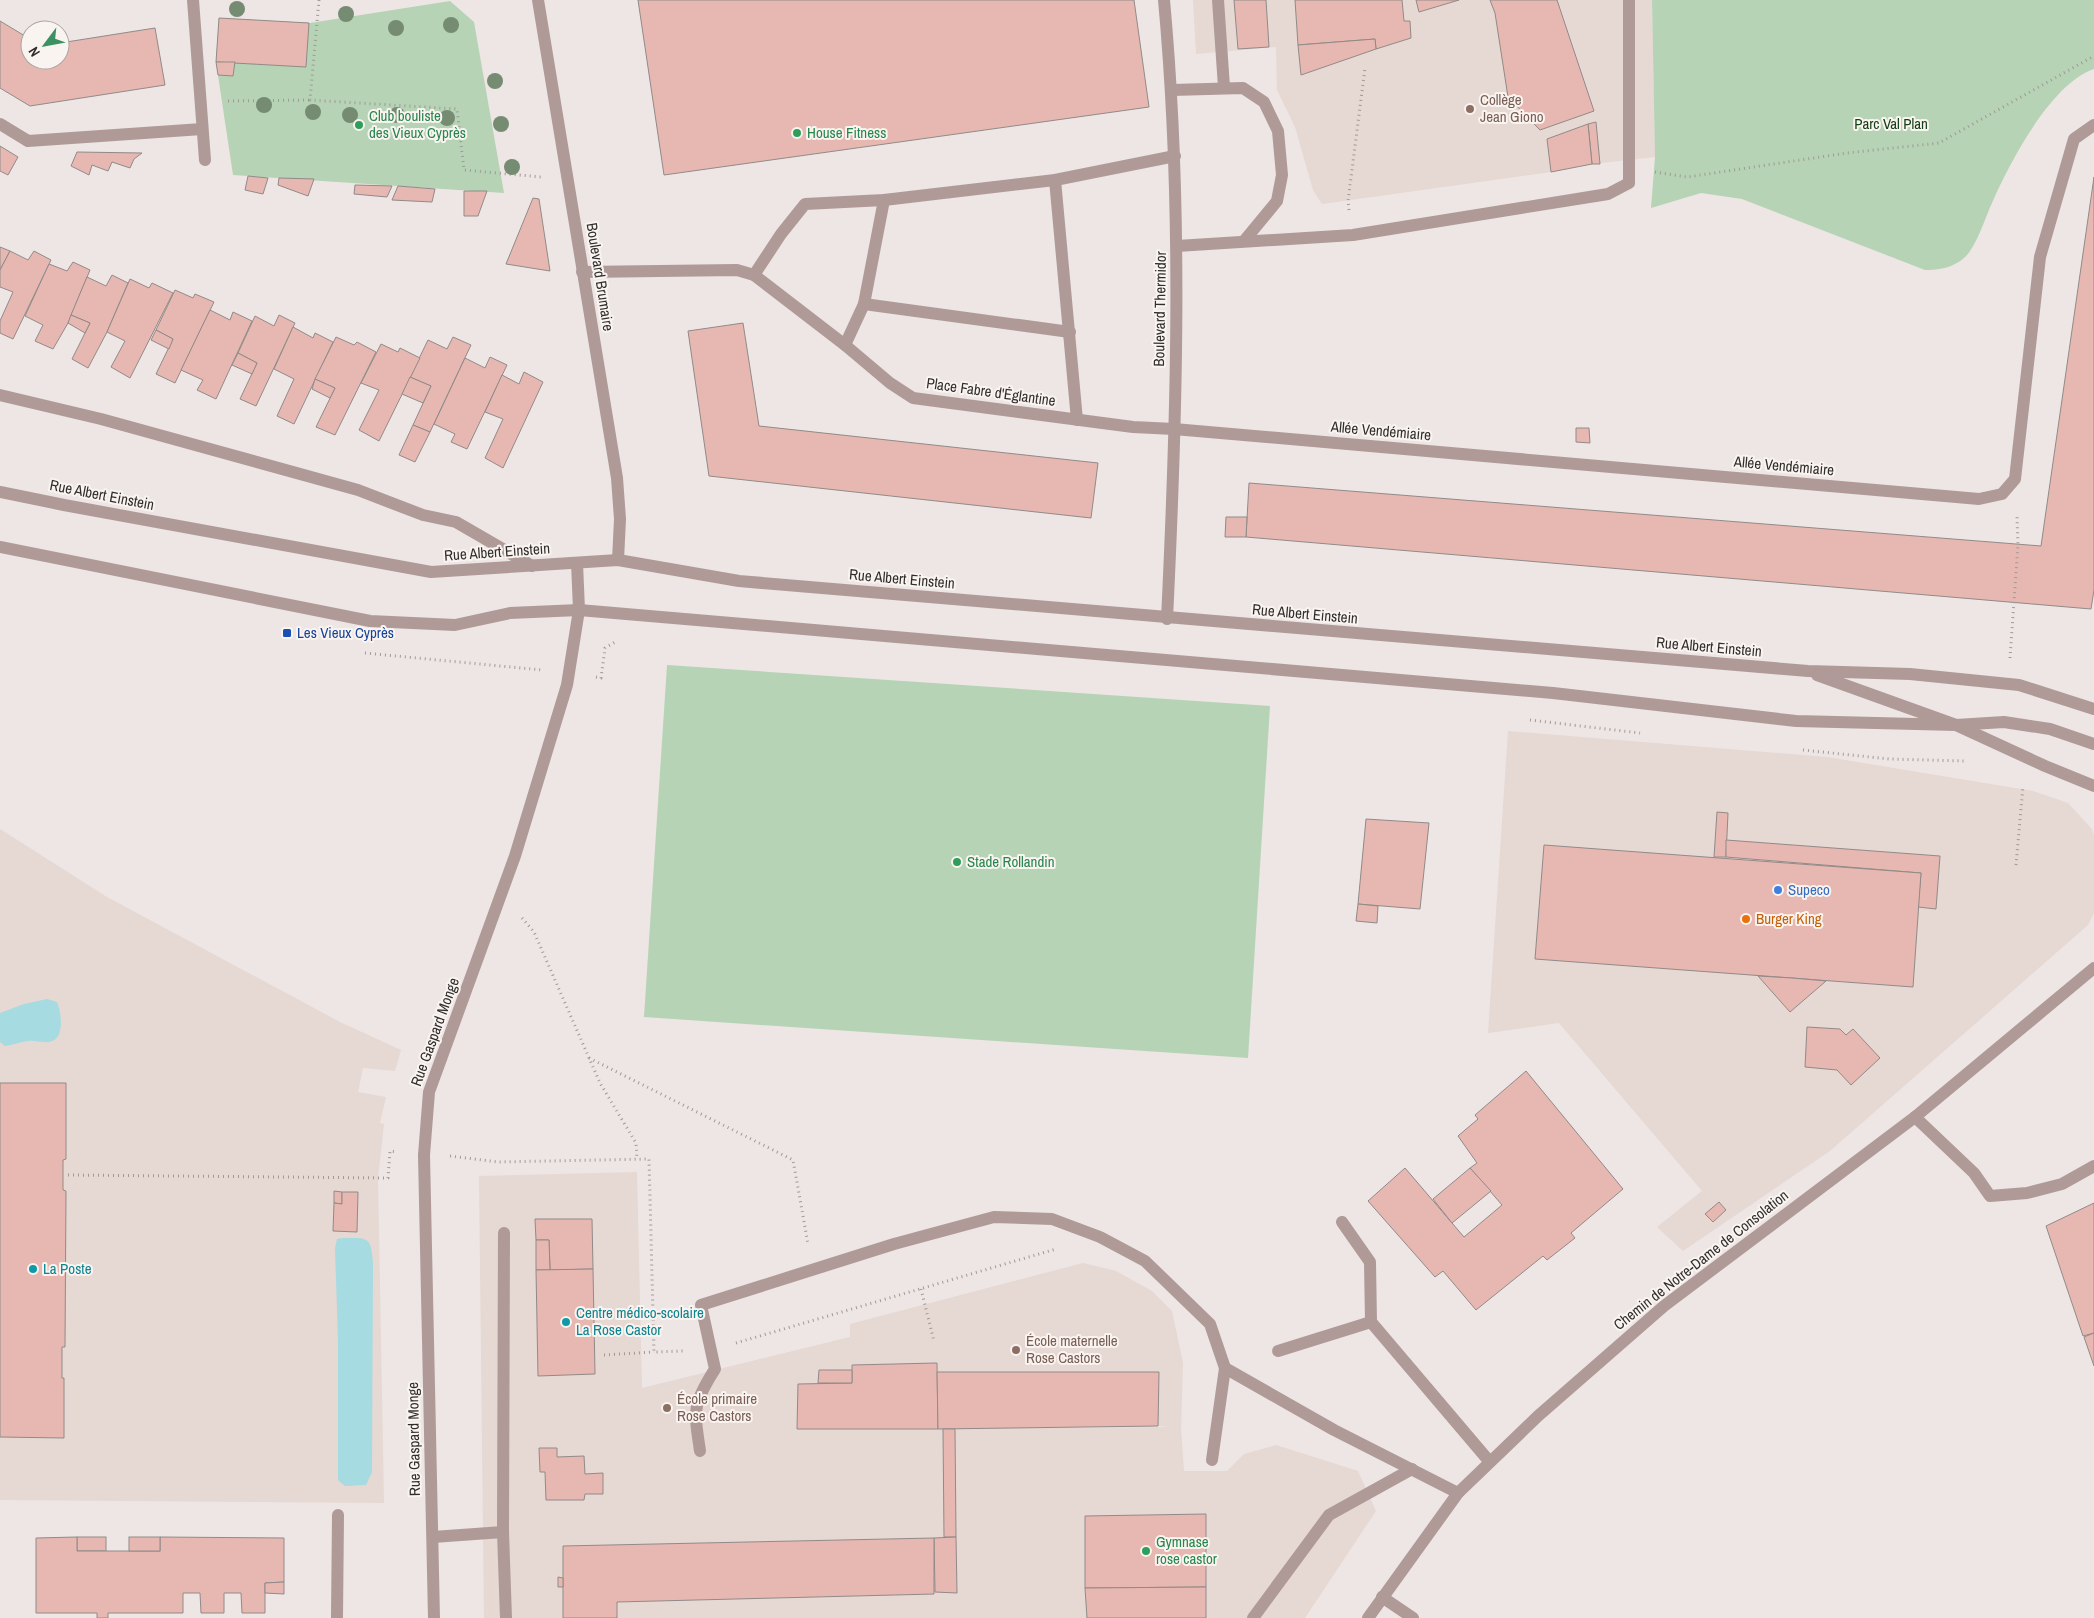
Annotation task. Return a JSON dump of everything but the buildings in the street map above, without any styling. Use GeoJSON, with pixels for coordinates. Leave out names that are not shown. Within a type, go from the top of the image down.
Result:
{"type":"FeatureCollection","features":[{"type":"Feature","properties":{"kind":"street"},"geometry":{"type":"LineString","coordinates":[[193,0],[205,160]]}},
{"type":"Feature","properties":{"kind":"street","name":"Boulevard Brumaire"},"geometry":{"type":"LineString","coordinates":[[538,0],[617,478],[620,519],[618,560]]}},
{"type":"Feature","properties":{"kind":"street","name":"Boulevard Thermidor"},"geometry":{"type":"LineString","coordinates":[[1164,0],[1172,90],[1177,246],[1174,429],[1167,618]]}},
{"type":"Feature","properties":{"kind":"street"},"geometry":{"type":"LineString","coordinates":[[1218,0],[1224,87]]}},
{"type":"Feature","properties":{"kind":"street"},"geometry":{"type":"LineString","coordinates":[[1177,246],[1353,235],[1608,194],[1629,183],[1629,0]]}},
{"type":"Feature","properties":{"kind":"street"},"geometry":{"type":"LineString","coordinates":[[1172,90],[1224,87],[1243,88],[1264,102],[1278,131],[1282,175],[1277,201],[1244,242]]}},
{"type":"Feature","properties":{"kind":"street"},"geometry":{"type":"LineString","coordinates":[[0,124],[28,141],[202,129]]}},
{"type":"Feature","properties":{"kind":"street","name":"Allée Vendémiaire"},"geometry":{"type":"LineString","coordinates":[[1174,429],[1979,499],[2002,494],[2015,479],[2040,257],[2074,139],[2094,125]]}},
{"type":"Feature","properties":{"kind":"street"},"geometry":{"type":"LineString","coordinates":[[754,275],[781,234],[805,204],[884,200],[1056,180],[1175,156]]}},
{"type":"Feature","properties":{"kind":"street"},"geometry":{"type":"LineString","coordinates":[[1056,180],[1077,420]]}},
{"type":"Feature","properties":{"kind":"street"},"geometry":{"type":"LineString","coordinates":[[845,345],[864,304],[884,200]]}},
{"type":"Feature","properties":{"kind":"street","name":"Place Fabre d'Églantine"},"geometry":{"type":"LineString","coordinates":[[582,272],[737,270],[754,275],[845,345],[890,383],[913,398],[1133,428],[1174,429]]}},
{"type":"Feature","properties":{"kind":"street"},"geometry":{"type":"LineString","coordinates":[[864,304],[1070,332]]}},
{"type":"Feature","properties":{"kind":"street"},"geometry":{"type":"LineString","coordinates":[[0,395],[100,419],[358,490],[423,515],[456,522],[532,566]]}},
{"type":"Feature","properties":{"kind":"street","name":"Rue Albert Einstein"},"geometry":{"type":"LineString","coordinates":[[0,492],[64,506],[431,572],[618,560],[739,581],[1808,671],[1910,674],[2019,685],[2094,710]]}},
{"type":"Feature","properties":{"kind":"street"},"geometry":{"type":"LineString","coordinates":[[0,547],[370,621],[455,625],[510,613],[579,610],[1553,693],[1796,721],[1956,725],[2004,722],[2050,729],[2094,744]]}},
{"type":"Feature","properties":{"kind":"street","name":"Rue Gaspard Monge"},"geometry":{"type":"LineString","coordinates":[[434,1618],[424,1155],[429,1092],[502,894],[546,757],[569,672],[579,610],[577,563]]}},
{"type":"Feature","properties":{"kind":"street","name":"Rue Albert Einstein"},"geometry":{"type":"LineString","coordinates":[[1808,671],[1956,725],[2044,766],[2094,786]]}},
{"type":"Feature","properties":{"kind":"street","name":"Chemin de Notre-Dame de Consolation"},"geometry":{"type":"LineString","coordinates":[[1368,1618],[1458,1493],[1489,1461],[1664,1306],[1915,1118],[2094,968]]}},
{"type":"Feature","properties":{"kind":"street"},"geometry":{"type":"LineString","coordinates":[[1915,1118],[1974,1173],[1990,1196],[2027,1193],[2062,1184],[2094,1166]]}},
{"type":"Feature","properties":{"kind":"street"},"geometry":{"type":"LineString","coordinates":[[700,1451],[694,1416],[700,1393],[715,1369],[701,1305],[894,1244],[994,1217],[1052,1219],[1100,1237],[1146,1260],[1210,1324],[1225,1368],[1212,1460]]}},
{"type":"Feature","properties":{"kind":"street"},"geometry":{"type":"LineString","coordinates":[[1342,1222],[1370,1262],[1371,1322],[1489,1461]]}},
{"type":"Feature","properties":{"kind":"street"},"geometry":{"type":"LineString","coordinates":[[504,1232],[503,1532],[506,1618]]}},
{"type":"Feature","properties":{"kind":"street"},"geometry":{"type":"LineString","coordinates":[[1278,1351],[1371,1322]]}},
{"type":"Feature","properties":{"kind":"street"},"geometry":{"type":"LineString","coordinates":[[1225,1368],[1334,1430],[1458,1493]]}},
{"type":"Feature","properties":{"kind":"street"},"geometry":{"type":"LineString","coordinates":[[1253,1618],[1329,1515],[1367,1492],[1412,1469]]}},
{"type":"Feature","properties":{"kind":"street"},"geometry":{"type":"LineString","coordinates":[[337,1618],[338,1514]]}},
{"type":"Feature","properties":{"kind":"street"},"geometry":{"type":"LineString","coordinates":[[433,1537],[503,1532]]}},
{"type":"Feature","properties":{"kind":"street"},"geometry":{"type":"LineString","coordinates":[[1382,1597],[1413,1618]]}},
{"type":"Feature","properties":{"kind":"path"},"geometry":{"type":"LineString","coordinates":[[310,100],[319,0]]}},
{"type":"Feature","properties":{"kind":"path"},"geometry":{"type":"LineString","coordinates":[[1629,183],[1654,172],[1687,177],[1847,153],[1939,143],[2094,56]]}},
{"type":"Feature","properties":{"kind":"path"},"geometry":{"type":"LineString","coordinates":[[1353,235],[1348,202],[1365,68]]}},
{"type":"Feature","properties":{"kind":"path"},"geometry":{"type":"LineString","coordinates":[[200,101],[310,100],[457,109],[464,170],[528,176]]}},
{"type":"Feature","properties":{"kind":"path"},"geometry":{"type":"LineString","coordinates":[[2010,663],[2018,545]]}},
{"type":"Feature","properties":{"kind":"path"},"geometry":{"type":"LineString","coordinates":[[365,653],[569,672],[601,678],[606,648],[618,640]]}},
{"type":"Feature","properties":{"kind":"path"},"geometry":{"type":"LineString","coordinates":[[1528,720],[1644,733]]}},
{"type":"Feature","properties":{"kind":"path"},"geometry":{"type":"LineString","coordinates":[[1795,750],[1889,759],[1969,761]]}},
{"type":"Feature","properties":{"kind":"path"},"geometry":{"type":"LineString","coordinates":[[2016,865],[2023,789]]}},
{"type":"Feature","properties":{"kind":"path"},"geometry":{"type":"LineString","coordinates":[[502,894],[534,932],[600,1083],[636,1143],[636,1159]]}},
{"type":"Feature","properties":{"kind":"path"},"geometry":{"type":"LineString","coordinates":[[589,1058],[793,1160],[813,1270]]}},
{"type":"Feature","properties":{"kind":"path"},"geometry":{"type":"LineString","coordinates":[[68,1175],[388,1178],[390,1151],[424,1155],[472,1157],[498,1162]]}},
{"type":"Feature","properties":{"kind":"path"},"geometry":{"type":"LineString","coordinates":[[921,1289],[934,1342]]}},
{"type":"Feature","properties":{"kind":"path"},"geometry":{"type":"LineString","coordinates":[[604,1355],[654,1352]]}},
{"type":"Feature","properties":{"kind":"shaded area","name":"Collège Jean Giono"},"geometry":{"type":"Polygon","coordinates":[[[1193,0],[1652,0],[1655,157],[1592,164],[1551,172],[1322,204],[1313,190],[1295,127],[1277,90],[1276,47],[1196,54],[1193,0]]]}},
{"type":"Feature","properties":{"kind":"shaded area"},"geometry":{"type":"Polygon","coordinates":[[[1508,731],[1827,757],[2033,791],[2068,803],[2092,829],[2094,835],[2094,913],[2088,925],[1830,1151],[1683,1251],[1657,1227],[1702,1191],[1559,1023],[1488,1033],[1508,731]]]}},
{"type":"Feature","properties":{"kind":"shaded area"},"geometry":{"type":"Polygon","coordinates":[[[0,829],[107,897],[340,1022],[401,1050],[395,1071],[363,1068],[358,1092],[386,1097],[380,1123],[384,1124],[378,1178],[384,1503],[0,1500],[0,829]]]}},
{"type":"Feature","properties":{"kind":"shaded area","name":"École primaire Rose Castors"},"geometry":{"type":"Polygon","coordinates":[[[637,1172],[642,1388],[850,1337],[850,1324],[1083,1263],[1116,1271],[1152,1291],[1172,1311],[1183,1363],[1181,1428],[1184,1471],[1227,1471],[1244,1454],[1276,1445],[1358,1471],[1376,1511],[1305,1618],[484,1618],[479,1176],[637,1172]],[[1158,1426],[1047,1428],[1171,1427],[1158,1426]]]}},
{"type":"Feature","properties":{"kind":"green space","name":"Parc Val Plan"},"geometry":{"type":"Polygon","coordinates":[[[1652,0],[2094,0],[2094,69],[2078,77],[2062,90],[2033,127],[2009,168],[1976,240],[1964,258],[1941,269],[1925,270],[1742,199],[1701,193],[1651,208],[1655,157],[1652,0]]]}},
{"type":"Feature","properties":{"kind":"green space","name":"Club bouliste des Vieux Cyprès"},"geometry":{"type":"Polygon","coordinates":[[[450,1],[474,22],[504,193],[233,175],[216,62],[219,18],[310,23],[450,1]]]}},
{"type":"Feature","properties":{"kind":"green space","name":"Stade Rollandin"},"geometry":{"type":"Polygon","coordinates":[[[667,665],[1270,706],[1248,1058],[644,1017],[667,665]]]}},
{"type":"Feature","properties":{"kind":"water"},"geometry":{"type":"Polygon","coordinates":[[[47,999],[57,1002],[60,1011],[61,1023],[56,1039],[49,1042],[28,1041],[5,1046],[0,1042],[0,1013],[24,1004],[47,999]]]}},
{"type":"Feature","properties":{"kind":"water"},"geometry":{"type":"Polygon","coordinates":[[[337,1239],[367,1240],[371,1248],[373,1263],[372,1472],[366,1485],[345,1486],[338,1480],[338,1340],[335,1248],[337,1239]]]}},
{"type":"Feature","properties":{"kind":"place","name":"Collège Jean Giono"},"geometry":{"type":"Point","coordinates":[1470,109]}},
{"type":"Feature","properties":{"kind":"place","name":"Club bouliste des Vieux Cyprès"},"geometry":{"type":"Point","coordinates":[359,125]}},
{"type":"Feature","properties":{"kind":"place","name":"House Fitness"},"geometry":{"type":"Point","coordinates":[797,133]}},
{"type":"Feature","properties":{"kind":"place","name":"Les Vieux Cyprès"},"geometry":{"type":"Point","coordinates":[287,633]}},
{"type":"Feature","properties":{"kind":"place","name":"Stade Rollandin"},"geometry":{"type":"Point","coordinates":[957,862]}},
{"type":"Feature","properties":{"kind":"place","name":"Supeco"},"geometry":{"type":"Point","coordinates":[1778,890]}},
{"type":"Feature","properties":{"kind":"place","name":"Burger King"},"geometry":{"type":"Point","coordinates":[1746,919]}},
{"type":"Feature","properties":{"kind":"place","name":"La Poste"},"geometry":{"type":"Point","coordinates":[33,1269]}},
{"type":"Feature","properties":{"kind":"place","name":"Centre médico-scolaire La Rose Castor"},"geometry":{"type":"Point","coordinates":[566,1322]}},
{"type":"Feature","properties":{"kind":"place","name":"École maternelle Rose Castors"},"geometry":{"type":"Point","coordinates":[1016,1350]}},
{"type":"Feature","properties":{"kind":"place","name":"École primaire Rose Castors"},"geometry":{"type":"Point","coordinates":[667,1408]}},
{"type":"Feature","properties":{"kind":"place","name":"Gymnase rose castor"},"geometry":{"type":"Point","coordinates":[1146,1551]}}]}
